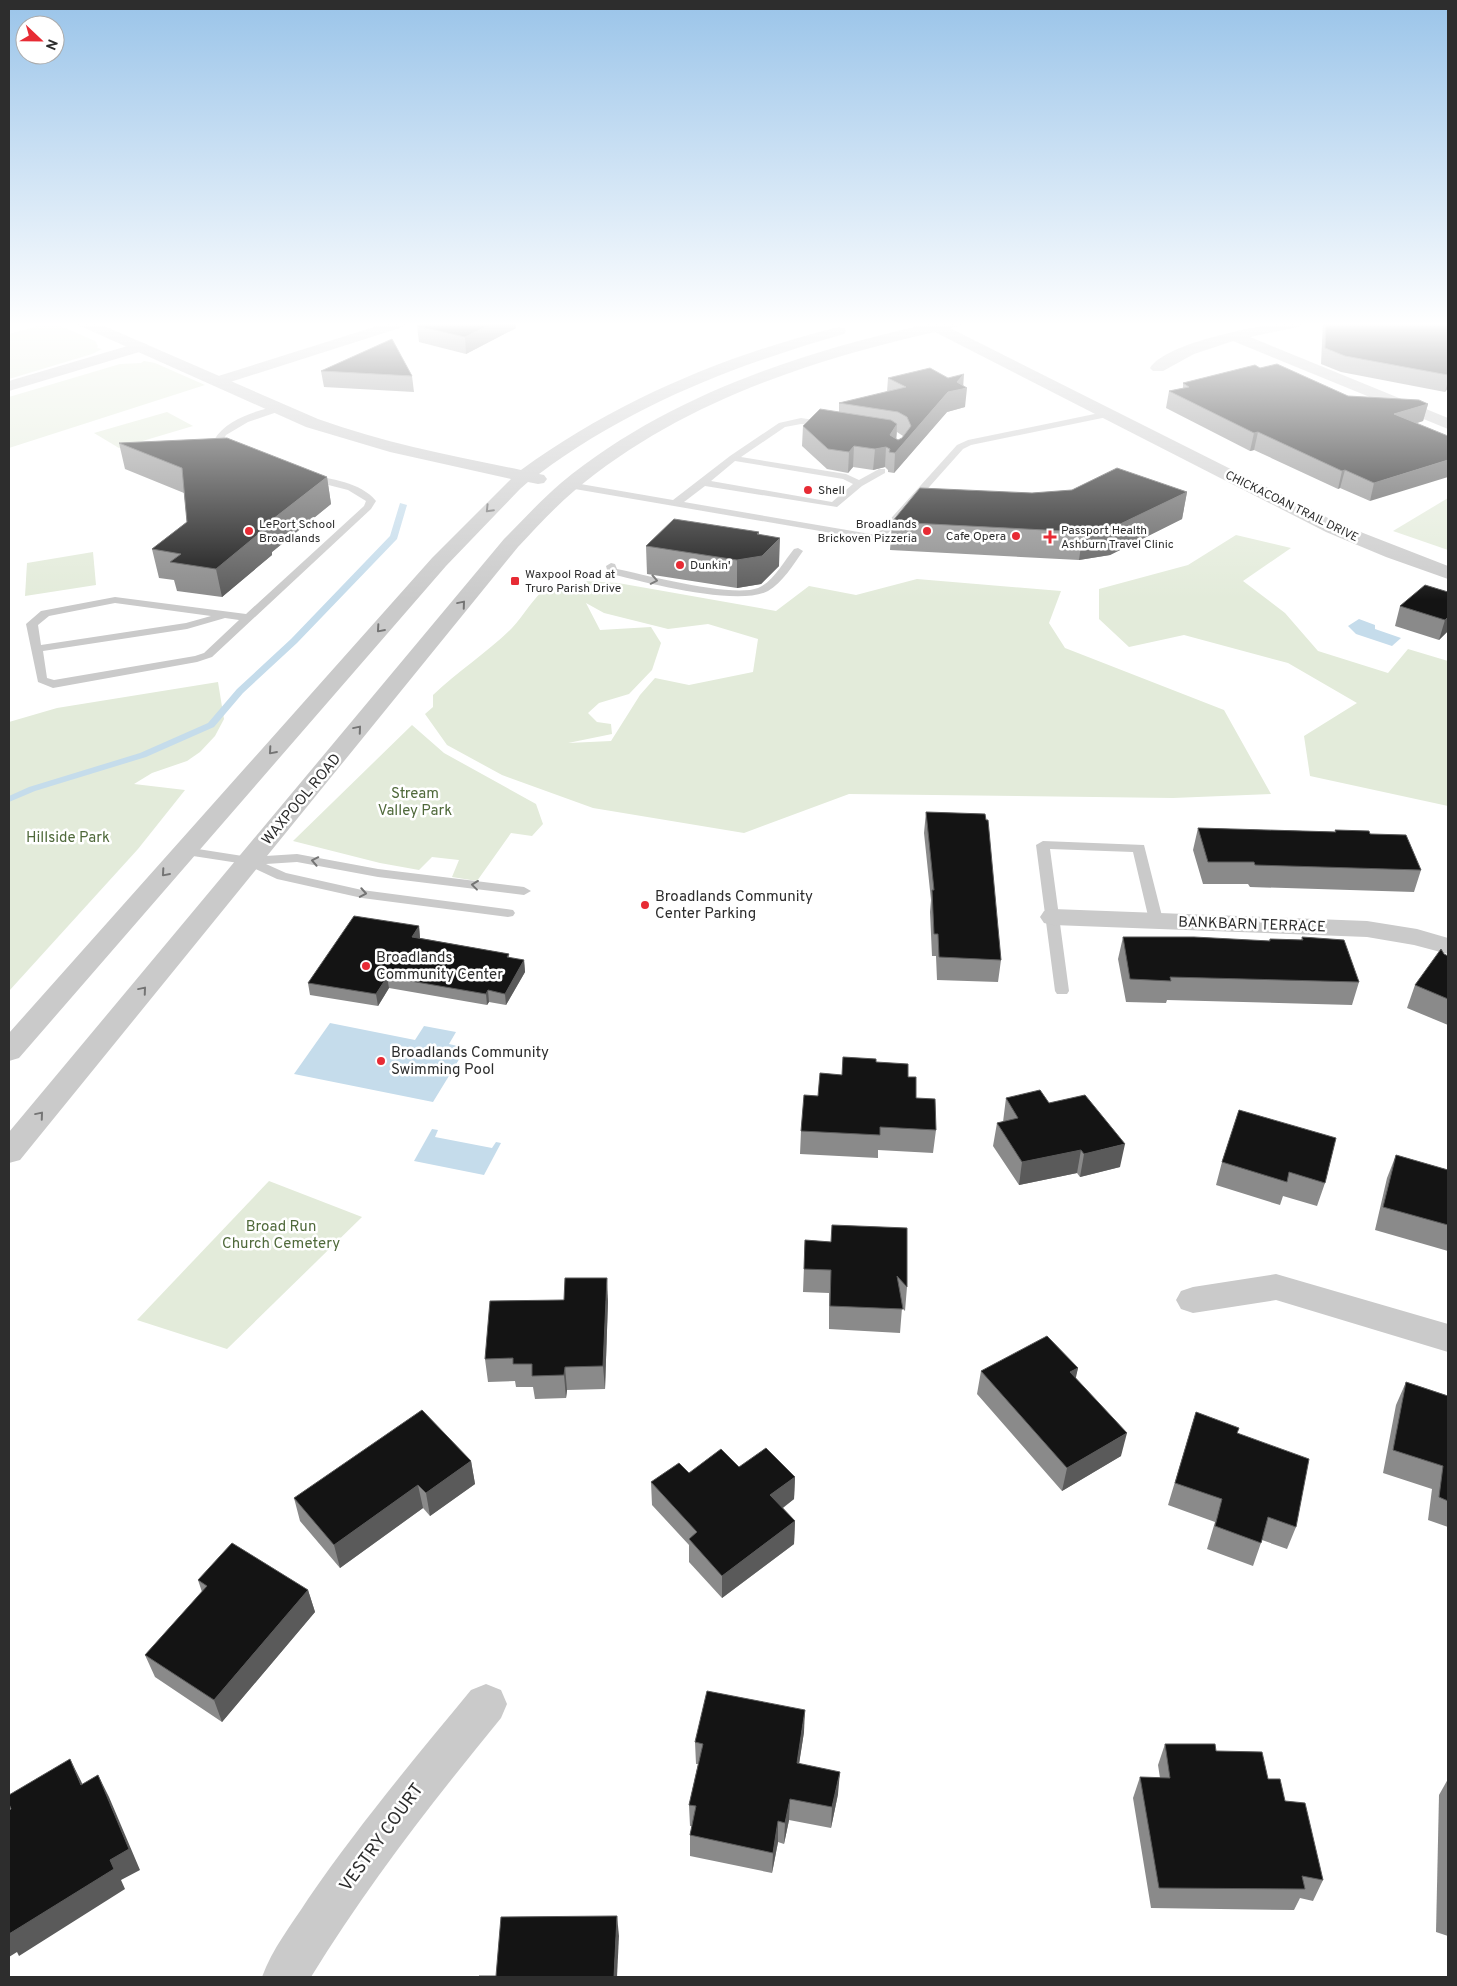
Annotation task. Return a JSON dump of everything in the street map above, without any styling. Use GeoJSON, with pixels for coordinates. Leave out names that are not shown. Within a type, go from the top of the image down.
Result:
{"type":"FeatureCollection","features":[{"type":"Feature","properties":{"kind":"street"},"geometry":{"type":"LineString","coordinates":[[296,415],[349,437],[388,448],[569,485]]}},
{"type":"Feature","properties":{"kind":"street"},"geometry":{"type":"LineString","coordinates":[[9,1051],[439,562],[496,502],[525,476],[594,430],[624,415]]}},
{"type":"Feature","properties":{"kind":"street","name":"WAXPOOL ROAD"},"geometry":{"type":"LineString","coordinates":[[9,1152],[511,543],[569,485],[644,433],[677,415]]}},
{"type":"Feature","properties":{"kind":"street","name":"CHICKACOAN TRAIL DRIVE"},"geometry":{"type":"LineString","coordinates":[[1111,415],[1333,528],[1393,554],[1448,573]]}},
{"type":"Feature","properties":{"kind":"street"},"geometry":{"type":"LineString","coordinates":[[1425,415],[1448,424]]}},
{"type":"Feature","properties":{"kind":"street","name":"BANKBARN TERRACE"},"geometry":{"type":"LineString","coordinates":[[1053,917],[1367,928],[1416,937],[1448,946]]}},
{"type":"Feature","properties":{"kind":"street"},"geometry":{"type":"LineString","coordinates":[[1193,1300],[1276,1287],[1448,1338]]}},
{"type":"Feature","properties":{"kind":"street","name":"VESTRY COURT"},"geometry":{"type":"LineString","coordinates":[[285,1977],[308,1940],[410,1795],[486,1704]]}},
{"type":"Feature","properties":{"kind":"lane"},"geometry":{"type":"LineString","coordinates":[[244,454],[228,448],[219,440],[221,434],[231,426],[262,415]]}},
{"type":"Feature","properties":{"kind":"lane"},"geometry":{"type":"LineString","coordinates":[[569,485],[878,538],[960,447],[968,443],[1107,415]]}},
{"type":"Feature","properties":{"kind":"lane"},"geometry":{"type":"LineString","coordinates":[[674,504],[733,458],[782,425],[801,421],[837,427]]}},
{"type":"Feature","properties":{"kind":"lane"},"geometry":{"type":"LineString","coordinates":[[733,458],[846,477],[859,484]]}},
{"type":"Feature","properties":{"kind":"lane"},"geometry":{"type":"LineString","coordinates":[[812,528],[859,484],[882,471]]}},
{"type":"Feature","properties":{"kind":"lane"},"geometry":{"type":"LineString","coordinates":[[249,618],[115,600],[45,613],[32,624],[42,680],[53,684],[197,660],[208,655],[249,618],[368,507],[371,501],[368,495],[356,490],[294,473]]}},
{"type":"Feature","properties":{"kind":"lane"},"geometry":{"type":"LineString","coordinates":[[703,483],[834,506]]}},
{"type":"Feature","properties":{"kind":"lane"},"geometry":{"type":"LineString","coordinates":[[611,566],[612,571],[728,594],[752,594],[769,585],[798,551]]}},
{"type":"Feature","properties":{"kind":"lane"},"geometry":{"type":"LineString","coordinates":[[36,649],[187,626],[226,615]]}},
{"type":"Feature","properties":{"kind":"lane"},"geometry":{"type":"LineString","coordinates":[[1062,991],[1043,845],[1139,848],[1156,920]]}},
{"type":"Feature","properties":{"kind":"lane"},"geometry":{"type":"LineString","coordinates":[[185,851],[249,861],[297,858],[378,873],[524,891]]}},
{"type":"Feature","properties":{"kind":"lane"},"geometry":{"type":"LineString","coordinates":[[249,861],[282,876],[362,894],[508,912]]}},
{"type":"Feature","properties":{"kind":"lane"},"geometry":{"type":"LineString","coordinates":[[417,901],[431,879]]}},
{"type":"Feature","properties":{"kind":"green space"},"geometry":{"type":"Polygon","coordinates":[[[9,415],[113,415],[9,448],[9,415]]]}},
{"type":"Feature","properties":{"kind":"green space"},"geometry":{"type":"Polygon","coordinates":[[[158,415],[172,415],[193,426],[119,448],[94,433],[158,415]]]}},
{"type":"Feature","properties":{"kind":"green space"},"geometry":{"type":"Polygon","coordinates":[[[1448,498],[1448,550],[1393,531],[1448,498]]]}},
{"type":"Feature","properties":{"kind":"green space"},"geometry":{"type":"Polygon","coordinates":[[[1236,535],[1291,548],[1243,581],[1285,613],[1318,651],[1388,673],[1408,649],[1448,661],[1448,806],[1310,776],[1304,736],[1357,703],[1288,663],[1184,635],[1129,647],[1099,619],[1099,589],[1188,565],[1236,535]]]}},
{"type":"Feature","properties":{"kind":"green space"},"geometry":{"type":"Polygon","coordinates":[[[93,552],[96,585],[25,596],[27,563],[93,552]]]}},
{"type":"Feature","properties":{"kind":"green space"},"geometry":{"type":"Polygon","coordinates":[[[917,579],[1061,591],[1049,623],[1065,648],[1224,710],[1271,794],[1173,798],[849,794],[744,833],[593,808],[502,775],[447,745],[425,714],[433,707],[433,695],[503,637],[537,596],[547,587],[565,588],[572,593],[585,581],[618,583],[776,611],[809,586],[856,595],[917,579]],[[586,603],[600,630],[651,627],[661,643],[652,670],[629,694],[599,703],[588,713],[597,722],[611,724],[612,734],[568,743],[611,741],[640,695],[655,678],[689,685],[753,672],[758,639],[708,624],[668,629],[604,613],[586,603]]]}},
{"type":"Feature","properties":{"kind":"green space","name":"Hillside Park"},"geometry":{"type":"Polygon","coordinates":[[[218,682],[224,719],[215,736],[200,752],[187,761],[152,773],[134,784],[185,790],[138,849],[9,991],[9,722],[57,708],[218,682]]]}},
{"type":"Feature","properties":{"kind":"green space","name":"Stream Valley Park"},"geometry":{"type":"Polygon","coordinates":[[[412,725],[444,753],[536,804],[543,824],[532,836],[511,833],[477,881],[452,877],[459,860],[432,857],[419,870],[380,863],[293,841],[412,725]]]}},
{"type":"Feature","properties":{"kind":"green space","name":"Broad Run Church Cemetery"},"geometry":{"type":"Polygon","coordinates":[[[269,1181],[362,1217],[227,1349],[137,1320],[269,1181]]]}},
{"type":"Feature","properties":{"kind":"water"},"geometry":{"type":"Polygon","coordinates":[[[1359,619],[1375,625],[1375,629],[1401,638],[1392,646],[1356,634],[1348,626],[1359,619]]]}},
{"type":"Feature","properties":{"kind":"water","name":"Broadlands Community Swimming Pool"},"geometry":{"type":"Polygon","coordinates":[[[330,1023],[415,1040],[424,1026],[456,1032],[449,1044],[466,1048],[433,1102],[294,1074],[330,1023]]]}},
{"type":"Feature","properties":{"kind":"water"},"geometry":{"type":"Polygon","coordinates":[[[432,1129],[438,1130],[435,1137],[492,1148],[496,1142],[501,1143],[484,1175],[414,1161],[432,1129]]]}},
{"type":"Feature","properties":{"kind":"building"},"geometry":{"type":"Polygon","coordinates":[[[814,415],[857,415],[891,420],[897,424],[890,435],[898,440],[902,438],[911,426],[907,417],[903,415],[928,415],[895,453],[889,452],[890,449],[886,447],[875,449],[854,446],[849,452],[828,449],[803,426],[814,415]]]}},
{"type":"Feature","properties":{"kind":"building"},"geometry":{"type":"Polygon","coordinates":[[[1217,415],[1396,415],[1448,436],[1448,460],[1374,483],[1345,470],[1342,471],[1258,432],[1254,433],[1217,415]]]}},
{"type":"Feature","properties":{"kind":"building"},"geometry":{"type":"Polygon","coordinates":[[[227,438],[327,477],[264,526],[267,527],[216,569],[170,562],[181,554],[152,549],[187,522],[182,468],[119,443],[227,438]]]}},
{"type":"Feature","properties":{"kind":"building"},"geometry":{"type":"Polygon","coordinates":[[[1117,468],[1187,492],[1114,527],[1083,532],[892,522],[920,488],[1032,493],[1072,490],[1117,468]]]}},
{"type":"Feature","properties":{"kind":"building"},"geometry":{"type":"Polygon","coordinates":[[[674,519],[759,532],[757,534],[780,538],[762,556],[737,560],[646,546],[674,519]]]}},
{"type":"Feature","properties":{"kind":"building"},"geometry":{"type":"Polygon","coordinates":[[[1425,585],[1448,592],[1448,617],[1445,620],[1400,606],[1425,585]]]}},
{"type":"Feature","properties":{"kind":"building"},"geometry":{"type":"Polygon","coordinates":[[[926,812],[985,814],[986,820],[988,820],[1001,960],[939,957],[938,934],[934,934],[932,890],[934,890],[926,812]]]}},
{"type":"Feature","properties":{"kind":"building"},"geometry":{"type":"Polygon","coordinates":[[[1198,828],[1336,832],[1335,830],[1369,831],[1370,834],[1406,835],[1421,870],[1255,865],[1254,862],[1208,862],[1198,828]]]}},
{"type":"Feature","properties":{"kind":"building"},"geometry":{"type":"Polygon","coordinates":[[[354,916],[419,926],[412,937],[509,954],[507,957],[524,960],[505,994],[488,990],[486,994],[387,977],[376,994],[308,983],[354,916]]]}},
{"type":"Feature","properties":{"kind":"building"},"geometry":{"type":"Polygon","coordinates":[[[1123,937],[1194,937],[1270,941],[1270,939],[1303,940],[1302,937],[1344,940],[1359,982],[1170,977],[1171,981],[1130,979],[1123,937]]]}},
{"type":"Feature","properties":{"kind":"building"},"geometry":{"type":"Polygon","coordinates":[[[1441,949],[1448,956],[1448,999],[1415,985],[1441,949]]]}},
{"type":"Feature","properties":{"kind":"building"},"geometry":{"type":"Polygon","coordinates":[[[843,1057],[876,1059],[876,1062],[908,1064],[908,1077],[916,1077],[916,1098],[935,1099],[936,1130],[880,1127],[880,1135],[801,1131],[804,1095],[818,1096],[820,1073],[842,1075],[843,1057]]]}},
{"type":"Feature","properties":{"kind":"building"},"geometry":{"type":"Polygon","coordinates":[[[1040,1090],[1049,1103],[1085,1095],[1125,1144],[1084,1154],[1081,1150],[1022,1162],[997,1123],[1018,1118],[1006,1098],[1040,1090]]]}},
{"type":"Feature","properties":{"kind":"building"},"geometry":{"type":"Polygon","coordinates":[[[1239,1110],[1336,1138],[1325,1183],[1289,1172],[1287,1182],[1222,1162],[1239,1110]]]}},
{"type":"Feature","properties":{"kind":"building"},"geometry":{"type":"Polygon","coordinates":[[[1396,1155],[1448,1170],[1448,1225],[1383,1207],[1396,1155]]]}},
{"type":"Feature","properties":{"kind":"building"},"geometry":{"type":"Polygon","coordinates":[[[832,1225],[907,1228],[907,1287],[897,1276],[903,1309],[830,1306],[831,1270],[804,1269],[805,1240],[831,1242],[832,1225]]]}},
{"type":"Feature","properties":{"kind":"building"},"geometry":{"type":"Polygon","coordinates":[[[565,1278],[607,1278],[603,1366],[565,1367],[564,1375],[532,1376],[532,1364],[513,1364],[513,1358],[485,1359],[490,1301],[564,1300],[565,1278]]]}},
{"type":"Feature","properties":{"kind":"building"},"geometry":{"type":"Polygon","coordinates":[[[1047,1336],[1078,1368],[1070,1372],[1127,1433],[1067,1468],[981,1371],[1047,1336]]]}},
{"type":"Feature","properties":{"kind":"building"},"geometry":{"type":"Polygon","coordinates":[[[1406,1382],[1448,1396],[1448,1501],[1439,1497],[1443,1466],[1393,1450],[1406,1382]]]}},
{"type":"Feature","properties":{"kind":"building"},"geometry":{"type":"Polygon","coordinates":[[[422,1410],[471,1461],[426,1493],[418,1485],[334,1545],[294,1498],[422,1410]]]}},
{"type":"Feature","properties":{"kind":"building"},"geometry":{"type":"Polygon","coordinates":[[[1196,1412],[1239,1428],[1237,1433],[1309,1459],[1296,1527],[1268,1517],[1261,1543],[1215,1526],[1222,1499],[1175,1483],[1196,1412]]]}},
{"type":"Feature","properties":{"kind":"building"},"geometry":{"type":"Polygon","coordinates":[[[766,1448],[795,1477],[770,1495],[795,1521],[722,1576],[689,1539],[697,1532],[651,1482],[679,1463],[689,1473],[721,1449],[739,1467],[766,1448]]]}},
{"type":"Feature","properties":{"kind":"building"},"geometry":{"type":"Polygon","coordinates":[[[232,1543],[308,1590],[214,1700],[145,1655],[207,1586],[198,1580],[232,1543]]]}},
{"type":"Feature","properties":{"kind":"building"},"geometry":{"type":"Polygon","coordinates":[[[707,1691],[805,1710],[797,1763],[840,1772],[832,1807],[790,1799],[785,1823],[778,1821],[773,1853],[690,1835],[696,1806],[689,1805],[703,1744],[695,1742],[707,1691]]]}},
{"type":"Feature","properties":{"kind":"building"},"geometry":{"type":"Polygon","coordinates":[[[1165,1744],[1215,1744],[1216,1751],[1262,1752],[1268,1779],[1280,1779],[1285,1801],[1305,1803],[1323,1880],[1302,1876],[1305,1889],[1159,1888],[1140,1777],[1170,1778],[1165,1744]]]}},
{"type":"Feature","properties":{"kind":"building"},"geometry":{"type":"Polygon","coordinates":[[[70,1759],[81,1785],[98,1775],[129,1849],[110,1860],[114,1869],[9,1934],[9,1810],[11,1809],[9,1795],[70,1759]]]}},
{"type":"Feature","properties":{"kind":"building"},"geometry":{"type":"Polygon","coordinates":[[[617,1916],[614,1977],[479,1977],[496,1976],[501,1917],[617,1916]]]}},
{"type":"Feature","properties":{"kind":"waterway"},"geometry":{"type":"LineString","coordinates":[[9,799],[32,789],[143,755],[211,725],[240,691],[294,641],[394,537],[403,505]]}},
{"type":"Feature","properties":{"kind":"place","name":"Shell"},"geometry":{"type":"Point","coordinates":[808,490]}},
{"type":"Feature","properties":{"kind":"place","name":"LePort School Broadlands"},"geometry":{"type":"Point","coordinates":[249,531]}},
{"type":"Feature","properties":{"kind":"place","name":"Broadlands Brickoven Pizzeria"},"geometry":{"type":"Point","coordinates":[927,531]}},
{"type":"Feature","properties":{"kind":"place","name":"Cafe Opera"},"geometry":{"type":"Point","coordinates":[1016,536]}},
{"type":"Feature","properties":{"kind":"place","name":"Passport Health Ashburn Travel Clinic"},"geometry":{"type":"Point","coordinates":[1050,537]}},
{"type":"Feature","properties":{"kind":"place","name":"Dunkin'"},"geometry":{"type":"Point","coordinates":[680,565]}},
{"type":"Feature","properties":{"kind":"place","name":"Waxpool Road at Truro Parish Drive"},"geometry":{"type":"Point","coordinates":[515,581]}},
{"type":"Feature","properties":{"kind":"place","name":"Broadlands Community Center Parking"},"geometry":{"type":"Point","coordinates":[645,905]}},
{"type":"Feature","properties":{"kind":"place","name":"Broadlands Community Center"},"geometry":{"type":"Point","coordinates":[366,966]}},
{"type":"Feature","properties":{"kind":"place","name":"Broadlands Community Swimming Pool"},"geometry":{"type":"Point","coordinates":[381,1061]}}]}
